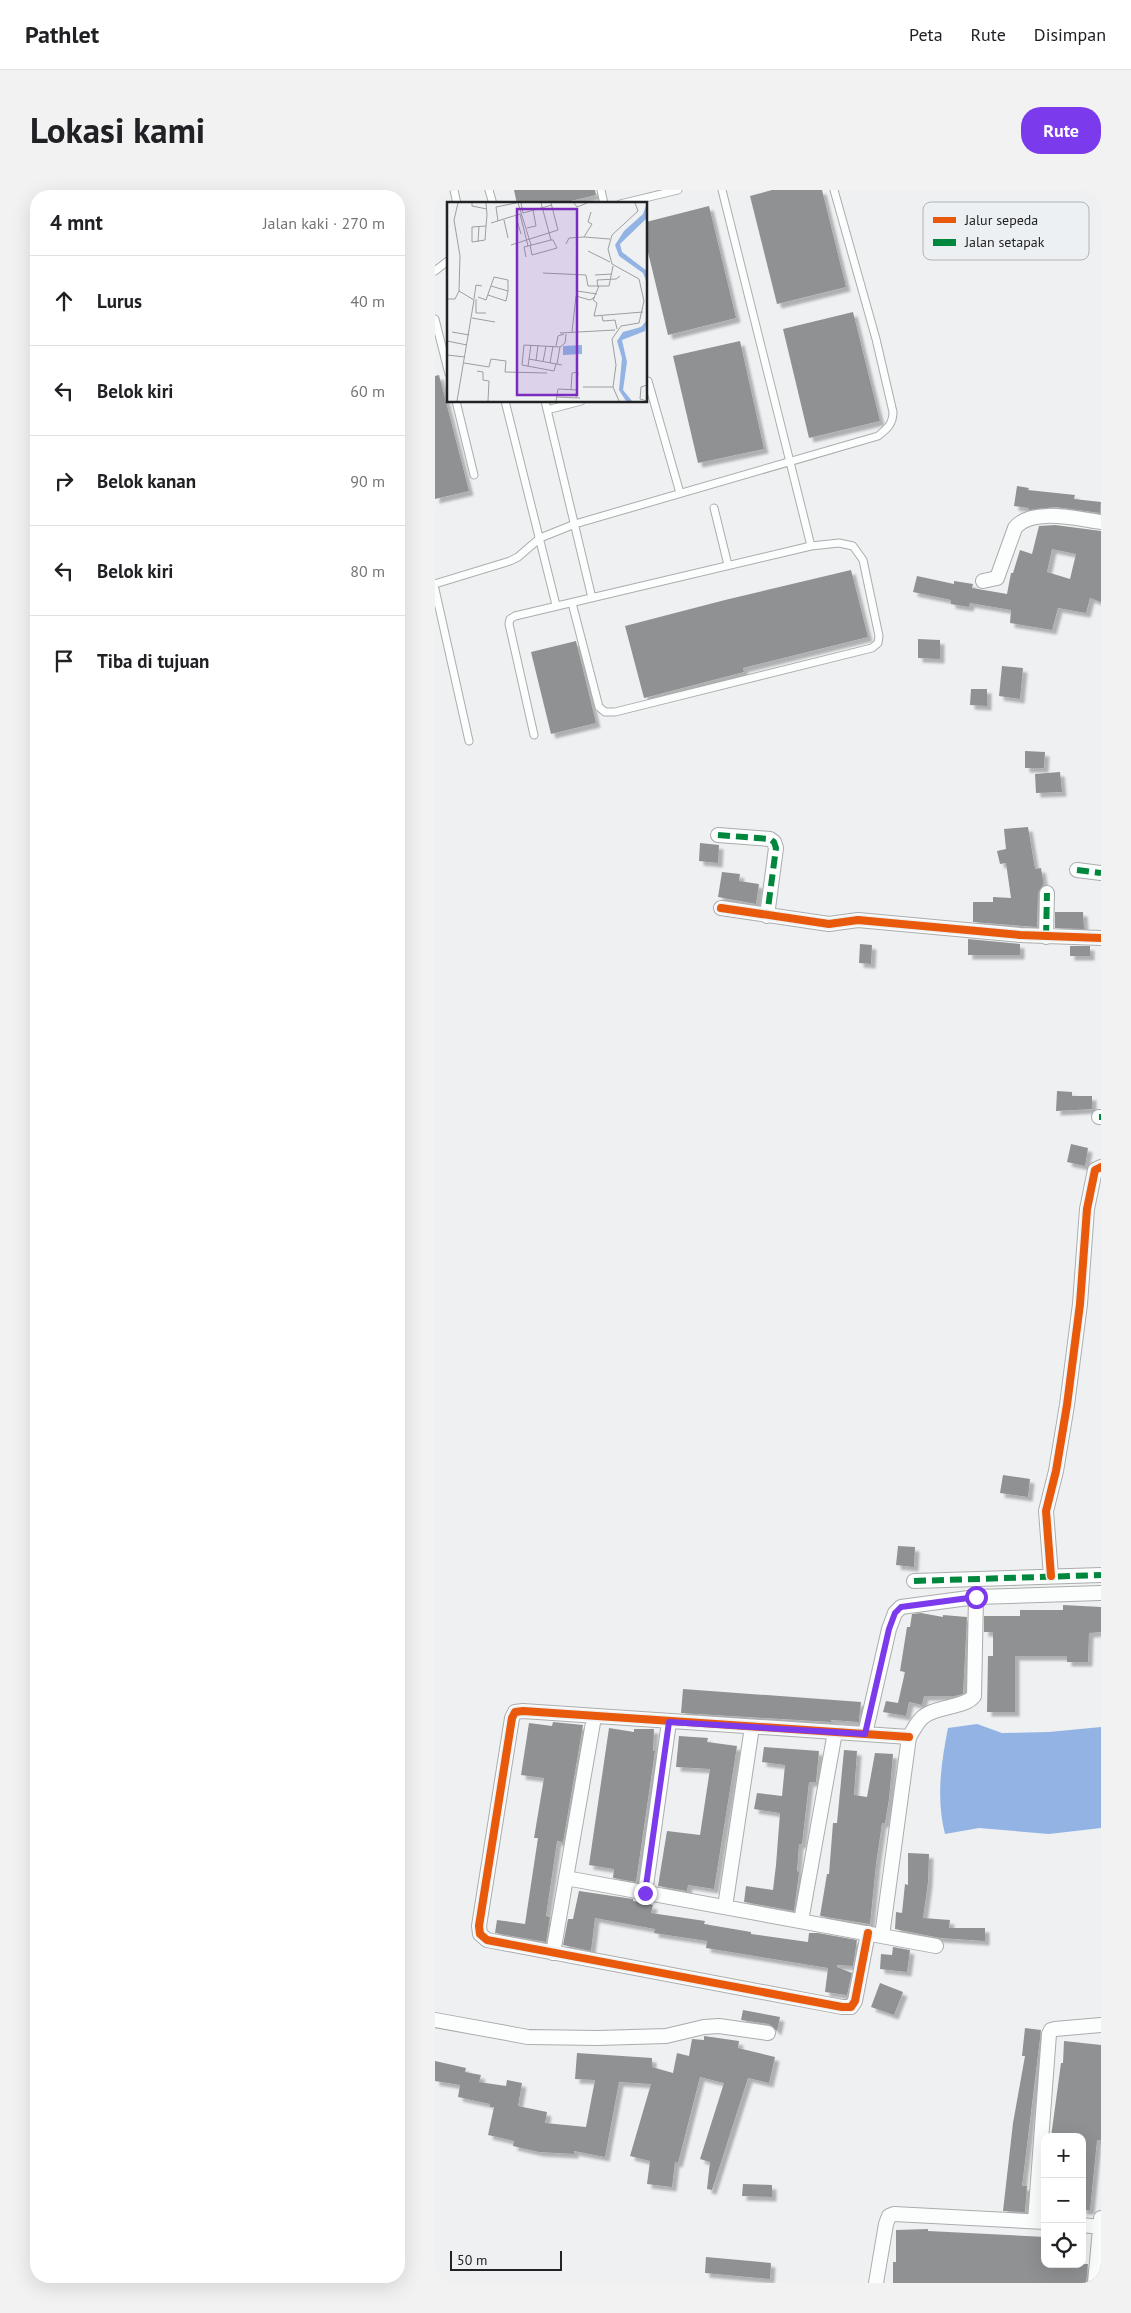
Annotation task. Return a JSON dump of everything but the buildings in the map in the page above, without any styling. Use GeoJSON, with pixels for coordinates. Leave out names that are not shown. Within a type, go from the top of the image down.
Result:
{"type":"FeatureCollection","features":[{"type":"Feature","properties":{"kind":"street"},"geometry":{"type":"LineString","coordinates":[[983,581],[997,578],[1015,528],[1020,522],[1054,516],[1101,522]]}},
{"type":"Feature","properties":{"kind":"street"},"geometry":{"type":"LineString","coordinates":[[718,835],[769,839],[774,842],[776,848],[767,916]]}},
{"type":"Feature","properties":{"kind":"street"},"geometry":{"type":"LineString","coordinates":[[1077,870],[1101,873]]}},
{"type":"Feature","properties":{"kind":"street"},"geometry":{"type":"LineString","coordinates":[[1046,937],[1047,893]]}},
{"type":"Feature","properties":{"kind":"street"},"geometry":{"type":"LineString","coordinates":[[721,908],[829,924],[858,920],[1046,937],[1101,938]]}},
{"type":"Feature","properties":{"kind":"street"},"geometry":{"type":"LineString","coordinates":[[1051,1576],[1046,1511],[1056,1471],[1081,1304],[1087,1209],[1095,1170],[1101,1167]]}},
{"type":"Feature","properties":{"kind":"street"},"geometry":{"type":"LineString","coordinates":[[914,1581],[1101,1575]]}},
{"type":"Feature","properties":{"kind":"street"},"geometry":{"type":"LineString","coordinates":[[865,1734],[889,1629],[895,1613],[901,1607],[976,1597],[1101,1593]]}},
{"type":"Feature","properties":{"kind":"street"},"geometry":{"type":"LineString","coordinates":[[882,1936],[909,1737],[921,1718],[935,1710],[968,1702],[974,1696],[976,1597]]}},
{"type":"Feature","properties":{"kind":"street"},"geometry":{"type":"LineString","coordinates":[[868,1933],[855,2001],[851,2007],[832,2006],[487,1940],[481,1934],[479,1926],[512,1718],[515,1712],[523,1711],[909,1737]]}},
{"type":"Feature","properties":{"kind":"street"},"geometry":{"type":"LineString","coordinates":[[553,1953],[594,1717]]}},
{"type":"Feature","properties":{"kind":"street"},"geometry":{"type":"LineString","coordinates":[[645,1893],[669,1722]]}},
{"type":"Feature","properties":{"kind":"street"},"geometry":{"type":"LineString","coordinates":[[725,1907],[752,1727]]}},
{"type":"Feature","properties":{"kind":"street"},"geometry":{"type":"LineString","coordinates":[[801,1921],[835,1732]]}},
{"type":"Feature","properties":{"kind":"street"},"geometry":{"type":"LineString","coordinates":[[566,1878],[936,1946]]}},
{"type":"Feature","properties":{"kind":"street"},"geometry":{"type":"LineString","coordinates":[[435,2020],[527,2037],[598,2038],[667,2036],[704,2026],[719,2026],[768,2033]]}},
{"type":"Feature","properties":{"kind":"street"},"geometry":{"type":"LineString","coordinates":[[876,2283],[886,2224],[889,2216],[894,2214],[1040,2222],[1049,2034],[1055,2028],[1101,2025]]}},
{"type":"Feature","properties":{"kind":"street"},"geometry":{"type":"LineString","coordinates":[[1086,2225],[1101,2223],[1095,2283]]}},
{"type":"Feature","properties":{"kind":"lane"},"geometry":{"type":"LineString","coordinates":[[628,202],[677,190]]}},
{"type":"Feature","properties":{"kind":"lane"},"geometry":{"type":"LineString","coordinates":[[722,190],[811,546]]}},
{"type":"Feature","properties":{"kind":"lane"},"geometry":{"type":"LineString","coordinates":[[435,584],[510,561],[540,538],[575,524],[878,436],[889,426],[893,416],[876,339],[834,190]]}},
{"type":"Feature","properties":{"kind":"lane"},"geometry":{"type":"LineString","coordinates":[[435,271],[447,262]]}},
{"type":"Feature","properties":{"kind":"lane"},"geometry":{"type":"LineString","coordinates":[[435,320],[447,366]]}},
{"type":"Feature","properties":{"kind":"lane"},"geometry":{"type":"LineString","coordinates":[[647,379],[680,493]]}},
{"type":"Feature","properties":{"kind":"lane"},"geometry":{"type":"LineString","coordinates":[[456,402],[474,475]]}},
{"type":"Feature","properties":{"kind":"lane"},"geometry":{"type":"LineString","coordinates":[[505,402],[556,605]]}},
{"type":"Feature","properties":{"kind":"lane"},"geometry":{"type":"LineString","coordinates":[[545,402],[592,598]]}},
{"type":"Feature","properties":{"kind":"lane"},"geometry":{"type":"LineString","coordinates":[[547,410],[577,402]]}},
{"type":"Feature","properties":{"kind":"lane"},"geometry":{"type":"LineString","coordinates":[[714,508],[728,565]]}},
{"type":"Feature","properties":{"kind":"lane"},"geometry":{"type":"LineString","coordinates":[[534,735],[509,624],[510,619],[515,616],[811,546],[839,543],[853,546],[863,560],[879,636],[878,643],[872,648],[615,712],[605,712],[599,706],[572,603]]}},
{"type":"Feature","properties":{"kind":"lane"},"geometry":{"type":"LineString","coordinates":[[435,590],[469,740]]}},
{"type":"Feature","properties":{"kind":"water"},"geometry":{"type":"Polygon","coordinates":[[[977,1724],[1002,1733],[1049,1732],[1101,1727],[1101,1828],[1049,1834],[979,1828],[945,1834],[940,1794],[943,1754],[948,1728],[977,1724]]]}},
{"type":"Feature","properties":{"kind":"marked path"},"geometry":{"type":"LineString","coordinates":[[718,835],[770,839],[774,842],[776,848],[767,916]]}},
{"type":"Feature","properties":{"kind":"marked path"},"geometry":{"type":"LineString","coordinates":[[1077,870],[1101,873]]}},
{"type":"Feature","properties":{"kind":"marked path"},"geometry":{"type":"LineString","coordinates":[[1046,937],[1047,893]]}},
{"type":"Feature","properties":{"kind":"marked path"},"geometry":{"type":"LineString","coordinates":[[914,1581],[1101,1575]]}},
{"type":"Feature","properties":{"kind":"cycle path"},"geometry":{"type":"LineString","coordinates":[[721,908],[829,924],[858,920],[1020,935],[1101,938]]}},
{"type":"Feature","properties":{"kind":"cycle path"},"geometry":{"type":"LineString","coordinates":[[1051,1576],[1046,1511],[1056,1471],[1067,1405],[1080,1304],[1087,1209],[1095,1170],[1101,1167]]}},
{"type":"Feature","properties":{"kind":"cycle path"},"geometry":{"type":"LineString","coordinates":[[868,1933],[855,2001],[851,2007],[842,2007],[487,1940],[480,1934],[479,1926],[512,1718],[515,1712],[523,1711],[909,1737]]}},
{"type":"Feature","properties":{"kind":"route"},"geometry":{"type":"LineString","coordinates":[[645,1893],[669,1722],[865,1734],[889,1629],[895,1613],[901,1607],[976,1597]]}}]}
